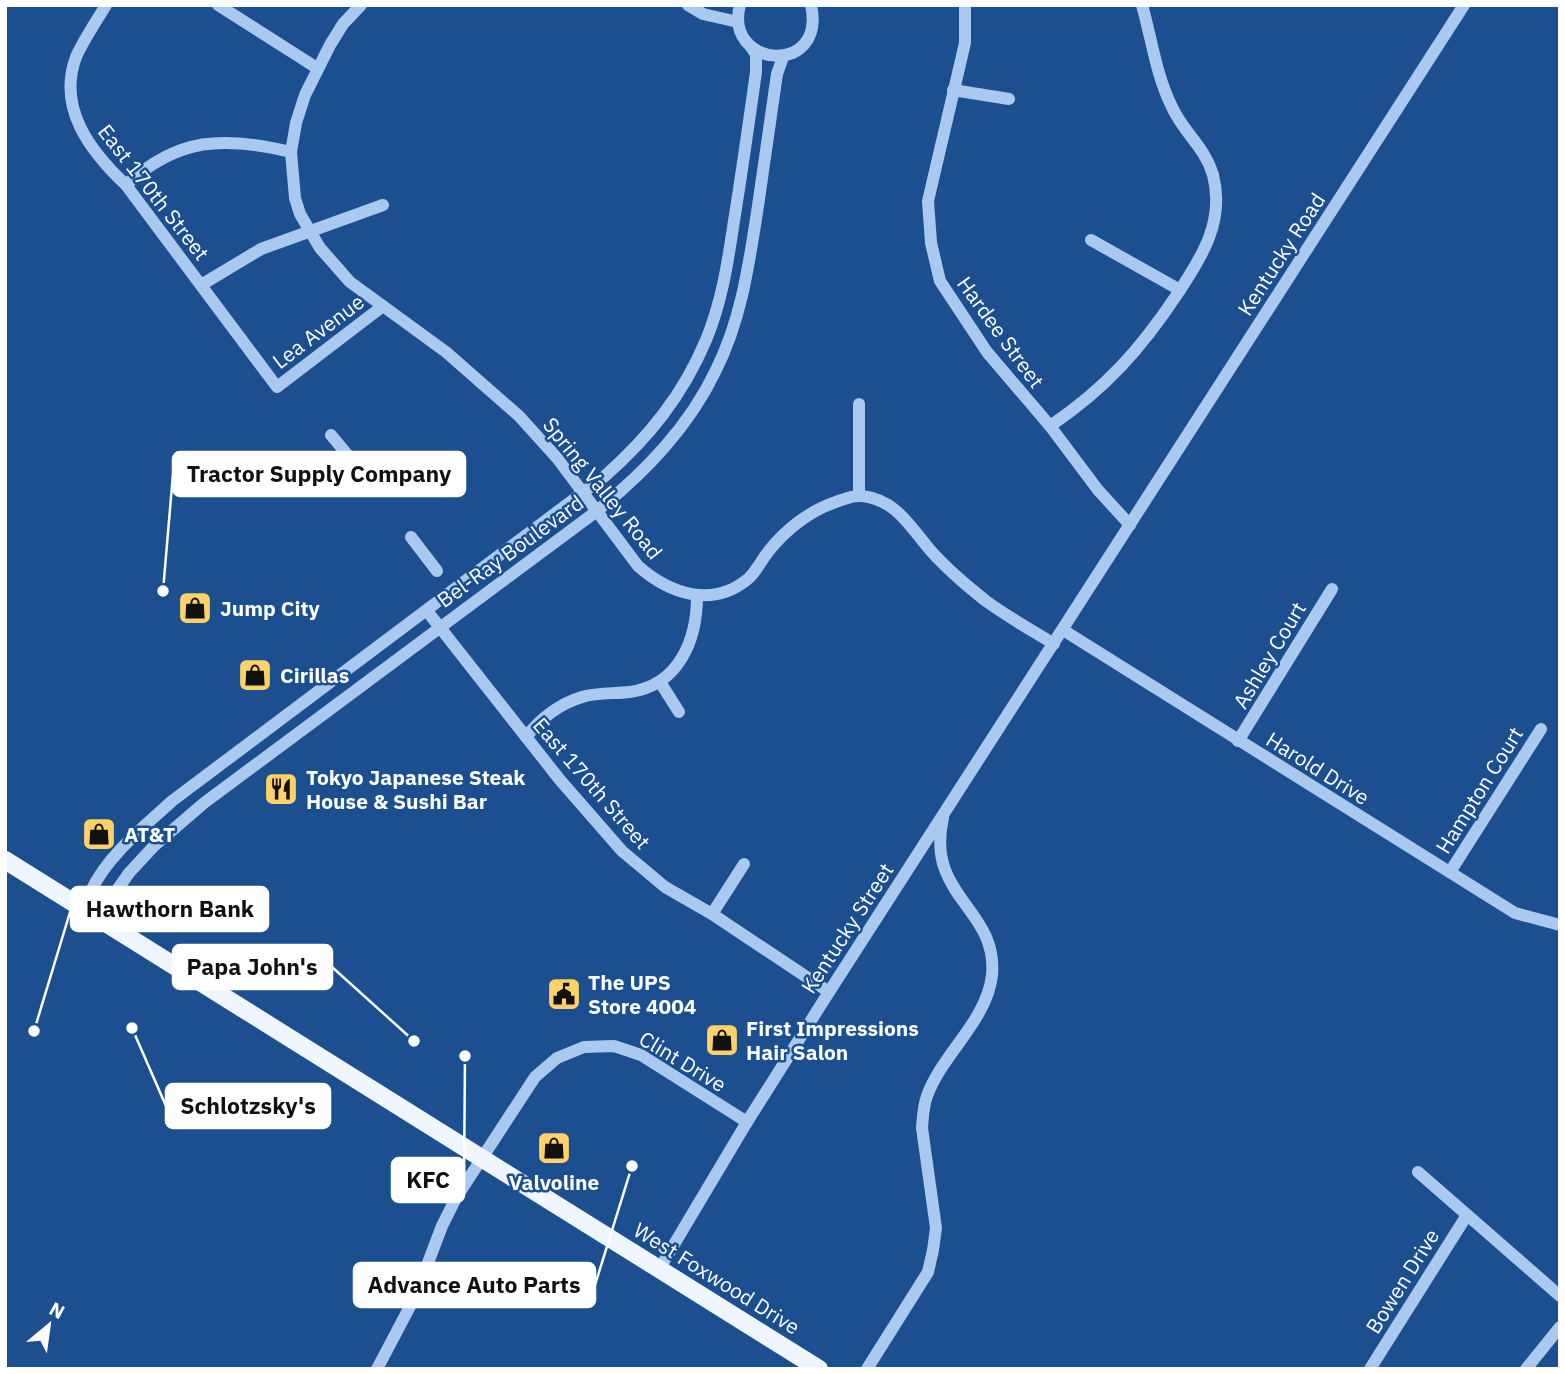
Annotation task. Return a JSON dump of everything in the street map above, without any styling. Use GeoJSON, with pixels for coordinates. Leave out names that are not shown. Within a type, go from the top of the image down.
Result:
{"type":"FeatureCollection","features":[{"type":"Feature","properties":{"kind":"main road","name":"West Foxwood Drive"},"geometry":{"type":"LineString","coordinates":[[5,860],[819,1369]]}},
{"type":"Feature","properties":{"kind":"street","name":"East 170th Street"},"geometry":{"type":"LineString","coordinates":[[106,5],[76,59],[71,74],[70,103],[94,149],[126,185],[277,387]]}},
{"type":"Feature","properties":{"kind":"street"},"geometry":{"type":"LineString","coordinates":[[218,5],[317,68]]}},
{"type":"Feature","properties":{"kind":"street","name":"Spring Valley Road"},"geometry":{"type":"LineString","coordinates":[[361,5],[343,24],[317,68],[296,123],[290,152],[296,198],[309,231],[332,264],[349,282],[446,352],[499,397],[557,458],[638,566],[664,585],[697,596],[723,593],[736,587],[758,569],[767,553],[794,525],[827,505],[859,496]]}},
{"type":"Feature","properties":{"kind":"street"},"geometry":{"type":"LineString","coordinates":[[688,5],[703,13],[738,22],[740,5]]}},
{"type":"Feature","properties":{"kind":"street"},"geometry":{"type":"LineString","coordinates":[[811,5],[814,19]]}},
{"type":"Feature","properties":{"kind":"street"},"geometry":{"type":"LineString","coordinates":[[751,47],[766,55],[783,57],[803,46],[809,38],[817,5]]}},
{"type":"Feature","properties":{"kind":"street","name":"Hardee Street"},"geometry":{"type":"LineString","coordinates":[[965,5],[965,43],[928,201],[928,222],[940,281],[1013,385],[1050,426],[1098,490],[1130,525]]}},
{"type":"Feature","properties":{"kind":"street"},"geometry":{"type":"LineString","coordinates":[[1050,426],[1100,389],[1124,366],[1162,319],[1207,246],[1215,208],[1214,178],[1204,152],[1184,128],[1164,90],[1142,5]]}},
{"type":"Feature","properties":{"kind":"street","name":"Kentucky Road"},"geometry":{"type":"LineString","coordinates":[[1130,525],[1464,5]]}},
{"type":"Feature","properties":{"kind":"street","name":"Bel-Ray Boulevard"},"geometry":{"type":"LineString","coordinates":[[738,22],[745,40],[756,54],[756,72],[730,252],[716,313],[694,368],[663,416],[629,454],[584,493],[172,801],[131,839],[104,871],[90,892],[88,912],[108,903],[129,873],[167,833],[597,511],[650,465],[677,433],[717,370],[736,320],[750,263],[777,74],[783,57]]}},
{"type":"Feature","properties":{"kind":"street"},"geometry":{"type":"LineString","coordinates":[[953,90],[1009,99]]}},
{"type":"Feature","properties":{"kind":"street"},"geometry":{"type":"LineString","coordinates":[[126,185],[157,160],[191,145],[263,145],[290,152]]}},
{"type":"Feature","properties":{"kind":"street"},"geometry":{"type":"LineString","coordinates":[[201,285],[261,249],[383,205]]}},
{"type":"Feature","properties":{"kind":"street"},"geometry":{"type":"LineString","coordinates":[[1091,240],[1180,290]]}},
{"type":"Feature","properties":{"kind":"street","name":"Lea Avenue"},"geometry":{"type":"LineString","coordinates":[[277,387],[383,306]]}},
{"type":"Feature","properties":{"kind":"street"},"geometry":{"type":"LineString","coordinates":[[716,313],[736,320]]}},
{"type":"Feature","properties":{"kind":"street"},"geometry":{"type":"LineString","coordinates":[[859,404],[859,496],[883,502],[895,509],[946,566],[986,601],[1054,644]]}},
{"type":"Feature","properties":{"kind":"street"},"geometry":{"type":"LineString","coordinates":[[331,435],[356,465]]}},
{"type":"Feature","properties":{"kind":"street"},"geometry":{"type":"LineString","coordinates":[[867,1369],[928,1272],[936,1228],[922,1128],[923,1112],[933,1083],[984,1000],[992,974],[992,958],[987,938],[947,878],[940,847],[944,812],[1130,525]]}},
{"type":"Feature","properties":{"kind":"street"},"geometry":{"type":"LineString","coordinates":[[411,537],[437,571]]}},
{"type":"Feature","properties":{"kind":"street","name":"Ashley Court"},"geometry":{"type":"LineString","coordinates":[[1238,741],[1332,589]]}},
{"type":"Feature","properties":{"kind":"street"},"geometry":{"type":"LineString","coordinates":[[526,737],[542,718],[569,701],[603,692],[632,692],[660,682],[680,663],[689,647],[696,621],[697,596]]}},
{"type":"Feature","properties":{"kind":"street","name":"East 170th Street"},"geometry":{"type":"LineString","coordinates":[[427,611],[569,790],[622,851],[665,887],[712,914],[829,992]]}},
{"type":"Feature","properties":{"kind":"street","name":"Harold Drive"},"geometry":{"type":"LineString","coordinates":[[1062,630],[1516,913],[1560,925]]}},
{"type":"Feature","properties":{"kind":"street"},"geometry":{"type":"LineString","coordinates":[[660,682],[679,712]]}},
{"type":"Feature","properties":{"kind":"street"},"geometry":{"type":"LineString","coordinates":[[275,725],[287,742]]}},
{"type":"Feature","properties":{"kind":"street","name":"Hampton Court"},"geometry":{"type":"LineString","coordinates":[[1450,872],[1541,729]]}},
{"type":"Feature","properties":{"kind":"street","name":"Kentucky Street"},"geometry":{"type":"LineString","coordinates":[[660,1268],[747,1122],[944,812]]}},
{"type":"Feature","properties":{"kind":"street"},"geometry":{"type":"LineString","coordinates":[[154,817],[167,833]]}},
{"type":"Feature","properties":{"kind":"street"},"geometry":{"type":"LineString","coordinates":[[922,846],[934,841],[940,847]]}},
{"type":"Feature","properties":{"kind":"street","name":"Kentucky Street"},"geometry":{"type":"LineString","coordinates":[[913,860],[940,847]]}},
{"type":"Feature","properties":{"kind":"street"},"geometry":{"type":"LineString","coordinates":[[712,914],[744,864]]}},
{"type":"Feature","properties":{"kind":"street","name":"Clint Drive"},"geometry":{"type":"LineString","coordinates":[[377,1369],[415,1297],[442,1226],[481,1158],[535,1077],[557,1058],[584,1047],[614,1046],[642,1055],[747,1122]]}},
{"type":"Feature","properties":{"kind":"street"},"geometry":{"type":"LineString","coordinates":[[1418,1172],[1560,1296]]}},
{"type":"Feature","properties":{"kind":"street","name":"Bowen Drive"},"geometry":{"type":"LineString","coordinates":[[1370,1369],[1467,1215]]}},
{"type":"Feature","properties":{"kind":"street"},"geometry":{"type":"LineString","coordinates":[[1526,1369],[1560,1327]]}},
{"type":"Feature","properties":{"kind":"place","name":"Tractor Supply Company"},"geometry":{"type":"Point","coordinates":[163,591]}},
{"type":"Feature","properties":{"kind":"place","name":"Jump City"},"geometry":{"type":"Point","coordinates":[195,608]}},
{"type":"Feature","properties":{"kind":"place","name":"Cirillas"},"geometry":{"type":"Point","coordinates":[255,675]}},
{"type":"Feature","properties":{"kind":"place","name":"Tokyo Japanese Steak House & Sushi Bar"},"geometry":{"type":"Point","coordinates":[281,789]}},
{"type":"Feature","properties":{"kind":"place","name":"AT&T"},"geometry":{"type":"Point","coordinates":[99,834]}},
{"type":"Feature","properties":{"kind":"place","name":"The UPS Store 4004"},"geometry":{"type":"Point","coordinates":[564,994]}},
{"type":"Feature","properties":{"kind":"place","name":"Schlotzsky's"},"geometry":{"type":"Point","coordinates":[132,1028]}},
{"type":"Feature","properties":{"kind":"place","name":"Hawthorn Bank"},"geometry":{"type":"Point","coordinates":[34,1031]}},
{"type":"Feature","properties":{"kind":"place","name":"First Impressions Hair Salon"},"geometry":{"type":"Point","coordinates":[722,1040]}},
{"type":"Feature","properties":{"kind":"place","name":"Papa John's"},"geometry":{"type":"Point","coordinates":[414,1041]}},
{"type":"Feature","properties":{"kind":"place","name":"KFC"},"geometry":{"type":"Point","coordinates":[465,1056]}},
{"type":"Feature","properties":{"kind":"place","name":"Valvoline"},"geometry":{"type":"Point","coordinates":[554,1148]}},
{"type":"Feature","properties":{"kind":"place","name":"Advance Auto Parts"},"geometry":{"type":"Point","coordinates":[632,1166]}}]}
